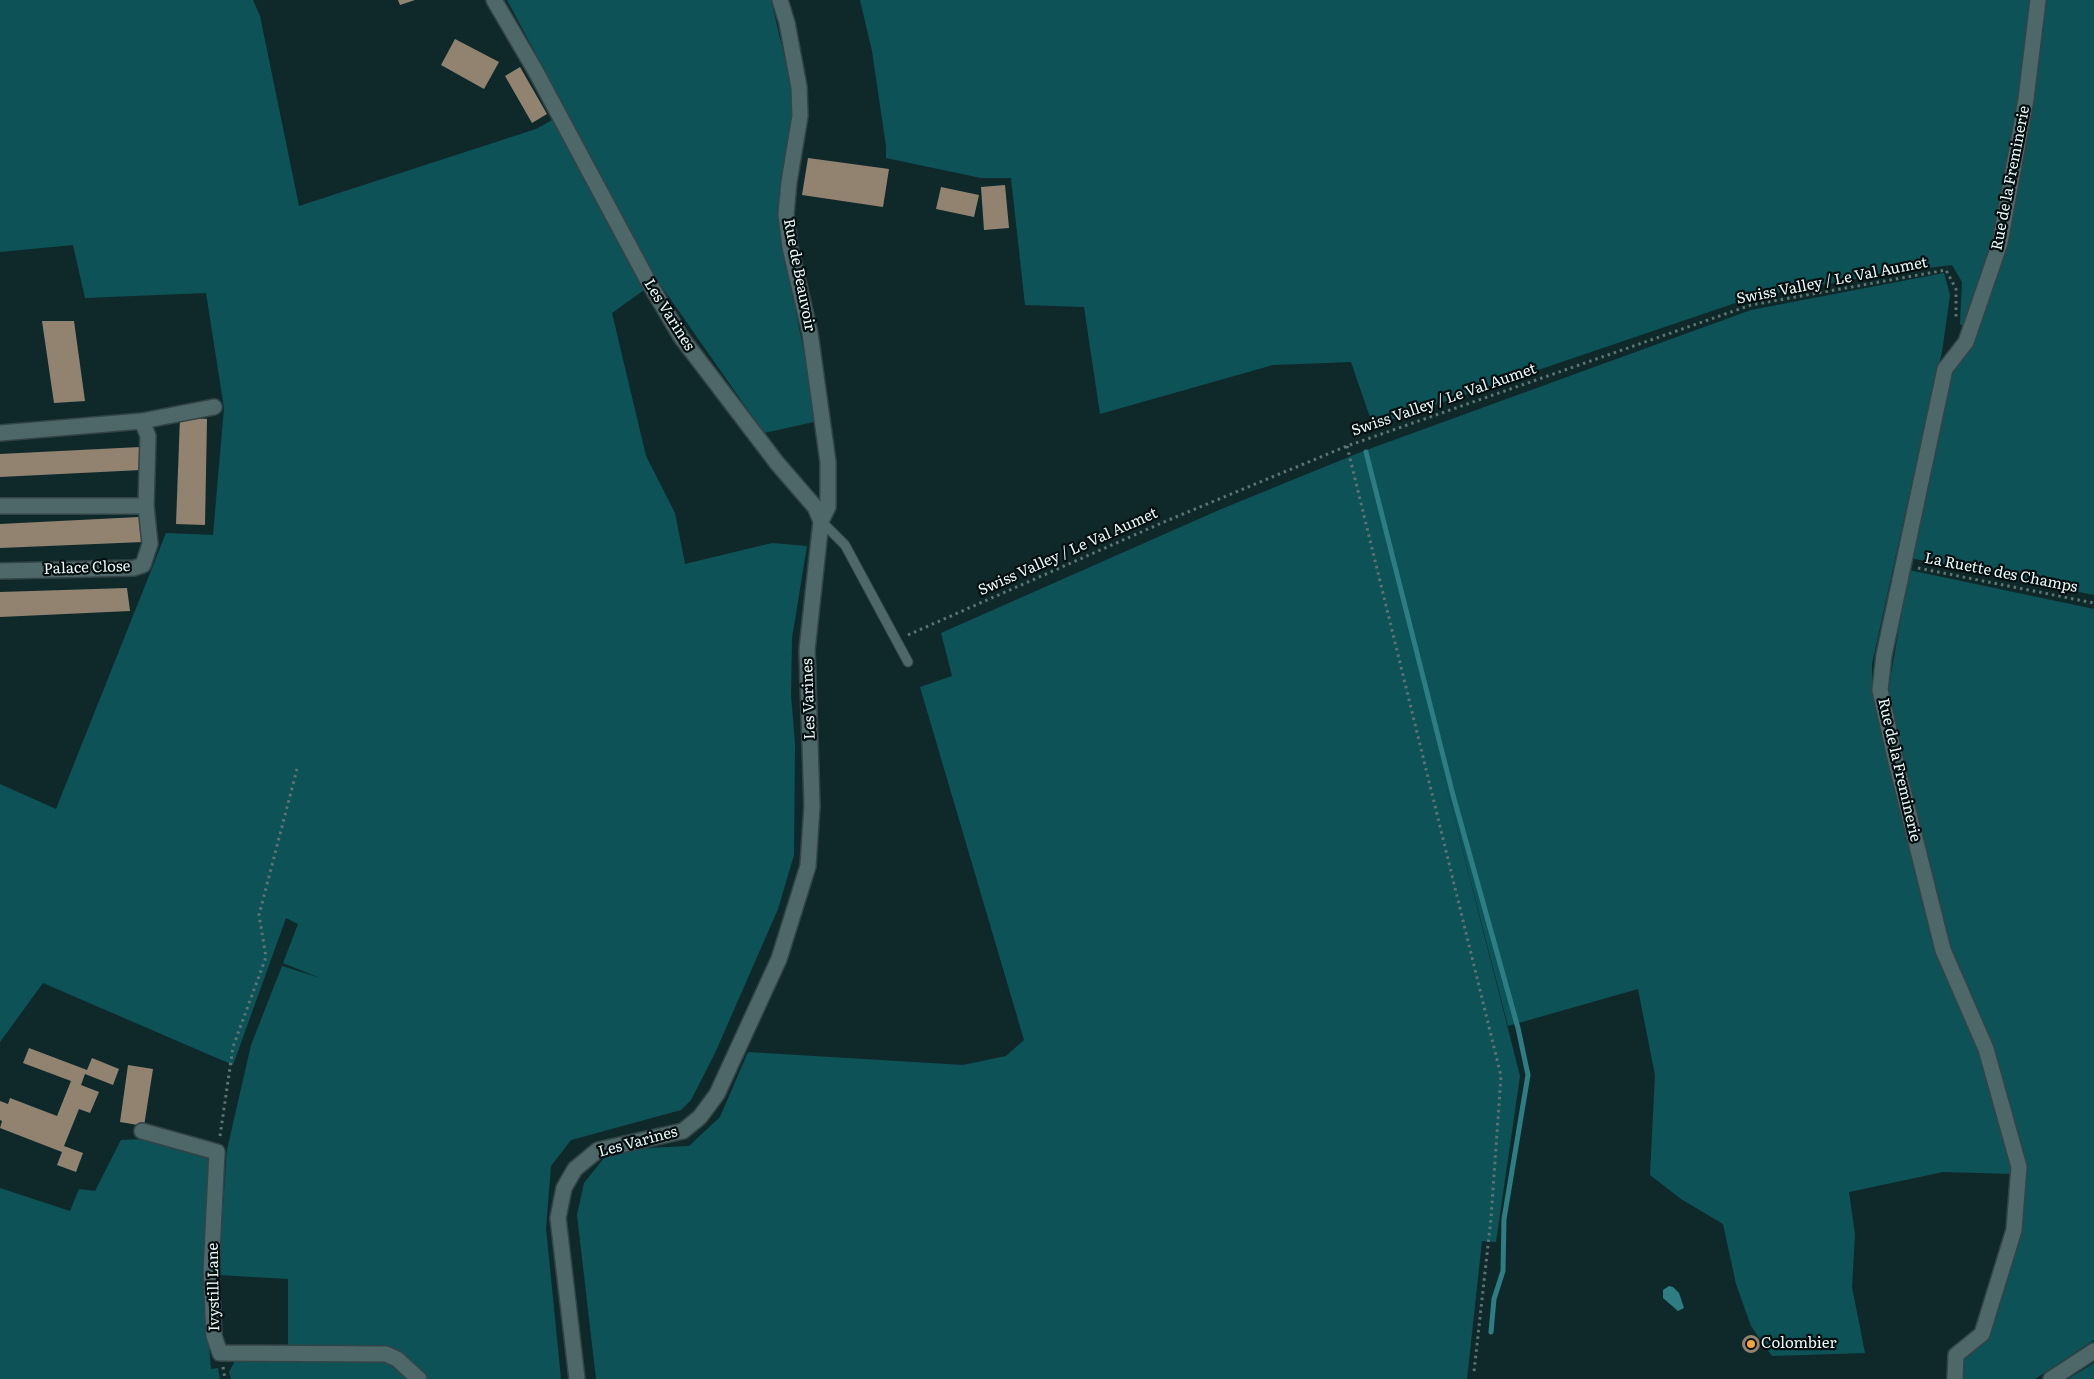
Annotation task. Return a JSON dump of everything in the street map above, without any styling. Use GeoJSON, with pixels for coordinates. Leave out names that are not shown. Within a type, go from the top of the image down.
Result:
{"type":"FeatureCollection","features":[{"type":"Feature","properties":{"kind":"street","name":"Les Varines"},"geometry":{"type":"LineString","coordinates":[[494,0],[535,70],[648,281],[681,338],[771,456],[815,507],[821,521],[808,650],[812,806],[808,866],[779,959],[716,1094],[700,1117],[683,1131],[598,1150],[574,1169],[564,1188],[558,1218],[576,1379]]}},
{"type":"Feature","properties":{"kind":"street","name":"Rue de Beauvoir"},"geometry":{"type":"LineString","coordinates":[[780,0],[787,23],[799,87],[800,116],[789,182],[786,214],[790,247],[810,333],[825,435],[828,462],[828,507],[821,521]]}},
{"type":"Feature","properties":{"kind":"street","name":"Rue de la Freminerie"},"geometry":{"type":"LineString","coordinates":[[1955,1379],[1956,1355],[1982,1334],[2011,1240],[2014,1230],[2019,1167],[1986,1049],[1943,950],[1880,690],[1884,655],[1945,369],[1966,342],[2000,243],[2026,99],[2038,0]]}},
{"type":"Feature","properties":{"kind":"street"},"geometry":{"type":"LineString","coordinates":[[0,433],[142,421],[214,407]]}},
{"type":"Feature","properties":{"kind":"street","name":"Palace Close"},"geometry":{"type":"LineString","coordinates":[[0,571],[134,568],[143,565],[150,544],[146,506],[148,436],[142,421]]}},
{"type":"Feature","properties":{"kind":"street"},"geometry":{"type":"LineString","coordinates":[[0,506],[146,506]]}},
{"type":"Feature","properties":{"kind":"street"},"geometry":{"type":"LineString","coordinates":[[142,1131],[217,1152]]}},
{"type":"Feature","properties":{"kind":"street","name":"Ivystill Lane"},"geometry":{"type":"LineString","coordinates":[[217,1152],[211,1272],[214,1336],[220,1353],[386,1354],[397,1359],[419,1379]]}},
{"type":"Feature","properties":{"kind":"street"},"geometry":{"type":"LineString","coordinates":[[2051,1379],[2094,1351]]}},
{"type":"Feature","properties":{"kind":"lane"},"geometry":{"type":"LineString","coordinates":[[821,521],[845,545],[908,662]]}},
{"type":"Feature","properties":{"kind":"path","name":"Swiss Valley / Le Val Aumet"},"geometry":{"type":"LineString","coordinates":[[897,640],[1166,520],[1346,446],[1751,305],[1946,270],[1956,289],[1956,330],[1966,342]]}},
{"type":"Feature","properties":{"kind":"path"},"geometry":{"type":"LineString","coordinates":[[1346,446],[1501,1076],[1491,1218],[1474,1372]]}},
{"type":"Feature","properties":{"kind":"path","name":"La Ruette des Champs"},"geometry":{"type":"LineString","coordinates":[[1903,565],[2094,603]]}},
{"type":"Feature","properties":{"kind":"path"},"geometry":{"type":"LineString","coordinates":[[217,1152],[233,1047],[266,957],[259,915],[297,769]]}},
{"type":"Feature","properties":{"kind":"shaded area"},"geometry":{"type":"Polygon","coordinates":[[[0,0],[253,0],[260,16],[299,206],[536,129],[554,119],[644,290],[612,313],[646,456],[675,513],[685,564],[772,543],[807,546],[792,638],[791,695],[795,744],[794,855],[778,909],[715,1053],[691,1100],[681,1110],[571,1140],[551,1166],[546,1228],[561,1379],[427,1379],[392,1348],[288,1348],[288,1279],[218,1275],[227,1150],[251,1045],[282,966],[320,978],[283,963],[298,924],[286,918],[233,1065],[43,983],[0,1042],[0,784],[56,809],[166,533],[213,535],[224,408],[206,293],[85,298],[73,245],[0,252],[0,0]]]}},
{"type":"Feature","properties":{"kind":"shaded area"},"geometry":{"type":"Polygon","coordinates":[[[507,0],[771,0],[792,89],[793,134],[780,199],[782,244],[818,421],[764,433],[655,277],[507,0]]]}},
{"type":"Feature","properties":{"kind":"shaded area"},"geometry":{"type":"Polygon","coordinates":[[[860,0],[2033,0],[2020,103],[1990,263],[1965,328],[1960,324],[1962,282],[1952,265],[1903,271],[1756,296],[1373,426],[1351,362],[1273,365],[1100,414],[1084,307],[1025,305],[1011,178],[981,178],[886,158],[886,146],[872,51],[860,0]]]}},
{"type":"Feature","properties":{"kind":"shaded area"},"geometry":{"type":"Polygon","coordinates":[[[2044,0],[2094,0],[2094,595],[1910,558],[1954,369],[1976,332],[2044,0]]]}},
{"type":"Feature","properties":{"kind":"shaded area"},"geometry":{"type":"Polygon","coordinates":[[[1944,273],[1950,295],[1942,352],[1872,664],[1872,692],[1942,960],[1981,1047],[2014,1174],[1943,1172],[1849,1192],[1855,1234],[1852,1287],[1865,1353],[1772,1356],[1751,1326],[1736,1284],[1723,1224],[1681,1199],[1650,1175],[1655,1075],[1638,989],[1508,1026],[1435,742],[1520,1076],[1496,1242],[1482,1241],[1467,1379],[596,1379],[577,1215],[584,1183],[604,1158],[625,1149],[689,1146],[720,1117],[748,1052],[963,1065],[1006,1056],[1024,1040],[920,687],[952,676],[941,633],[1219,510],[1361,452],[1751,310],[1944,273]]]}},
{"type":"Feature","properties":{"kind":"shaded area"},"geometry":{"type":"Polygon","coordinates":[[[1909,570],[2094,609],[2094,1340],[2035,1379],[1958,1379],[1959,1365],[1986,1339],[2024,1164],[1953,954],[1897,754],[1888,692],[1909,570]]]}},
{"type":"Feature","properties":{"kind":"shaded area"},"geometry":{"type":"Polygon","coordinates":[[[144,1139],[207,1157],[211,1166],[206,1312],[211,1369],[218,1368],[220,1379],[0,1379],[0,1188],[70,1211],[79,1189],[95,1191],[121,1140],[144,1139]]]}},
{"type":"Feature","properties":{"kind":"shaded area"},"geometry":{"type":"Polygon","coordinates":[[[1669,1286],[1679,1293],[1684,1308],[1678,1311],[1663,1298],[1663,1290],[1669,1286]]]}},
{"type":"Feature","properties":{"kind":"shaded area"},"geometry":{"type":"Polygon","coordinates":[[[236,1359],[386,1361],[406,1379],[231,1379],[229,1372],[236,1359]]]}},
{"type":"Feature","properties":{"kind":"shaded area"},"geometry":{"type":"Polygon","coordinates":[[[2094,1363],[2094,1379],[2068,1379],[2094,1363]]]}},
{"type":"Feature","properties":{"kind":"building"},"geometry":{"type":"Polygon","coordinates":[[[398,0],[415,0],[400,5],[398,0]]]}},
{"type":"Feature","properties":{"kind":"building"},"geometry":{"type":"Polygon","coordinates":[[[455,39],[499,62],[484,89],[441,65],[455,39]]]}},
{"type":"Feature","properties":{"kind":"building"},"geometry":{"type":"Polygon","coordinates":[[[520,67],[547,114],[532,123],[505,76],[520,67]]]}},
{"type":"Feature","properties":{"kind":"building"},"geometry":{"type":"Polygon","coordinates":[[[808,158],[889,169],[883,207],[802,195],[808,158]]]}},
{"type":"Feature","properties":{"kind":"building"},"geometry":{"type":"Polygon","coordinates":[[[1005,185],[1009,228],[984,230],[981,187],[1005,185]]]}},
{"type":"Feature","properties":{"kind":"building"},"geometry":{"type":"Polygon","coordinates":[[[941,187],[979,195],[974,217],[936,209],[941,187]]]}},
{"type":"Feature","properties":{"kind":"building"},"geometry":{"type":"Polygon","coordinates":[[[42,321],[74,321],[85,401],[54,403],[42,321]]]}},
{"type":"Feature","properties":{"kind":"building"},"geometry":{"type":"Polygon","coordinates":[[[180,417],[207,419],[205,525],[176,524],[180,417]]]}},
{"type":"Feature","properties":{"kind":"building"},"geometry":{"type":"Polygon","coordinates":[[[140,447],[141,470],[0,477],[0,454],[140,447]]]}},
{"type":"Feature","properties":{"kind":"building"},"geometry":{"type":"Polygon","coordinates":[[[139,517],[143,542],[0,548],[0,524],[139,517]]]}},
{"type":"Feature","properties":{"kind":"building"},"geometry":{"type":"Polygon","coordinates":[[[127,588],[130,611],[0,617],[0,592],[127,588]]]}},
{"type":"Feature","properties":{"kind":"building"},"geometry":{"type":"Polygon","coordinates":[[[29,1048],[87,1070],[92,1058],[119,1069],[113,1085],[85,1074],[81,1085],[99,1092],[90,1113],[79,1109],[64,1146],[83,1153],[76,1172],[57,1165],[62,1152],[0,1128],[2,1121],[0,1120],[0,1101],[8,1104],[10,1098],[57,1116],[71,1081],[23,1063],[29,1048]]]}},
{"type":"Feature","properties":{"kind":"building"},"geometry":{"type":"Polygon","coordinates":[[[128,1065],[153,1069],[144,1126],[120,1122],[128,1065]]]}},
{"type":"Feature","properties":{"kind":"building","name":"Colombier"},"geometry":{"type":"Polygon","coordinates":[[[1747,1335],[1755,1335],[1760,1340],[1758,1351],[1747,1353],[1742,1348],[1742,1340],[1747,1335]]]}},
{"type":"Feature","properties":{"kind":"waterway"},"geometry":{"type":"LineString","coordinates":[[1366,452],[1453,795],[1518,1028],[1528,1075],[1504,1219],[1503,1271],[1494,1299],[1491,1332]]}},
{"type":"Feature","properties":{"kind":"place","name":"Colombier"},"geometry":{"type":"Point","coordinates":[1751,1344]}}]}
